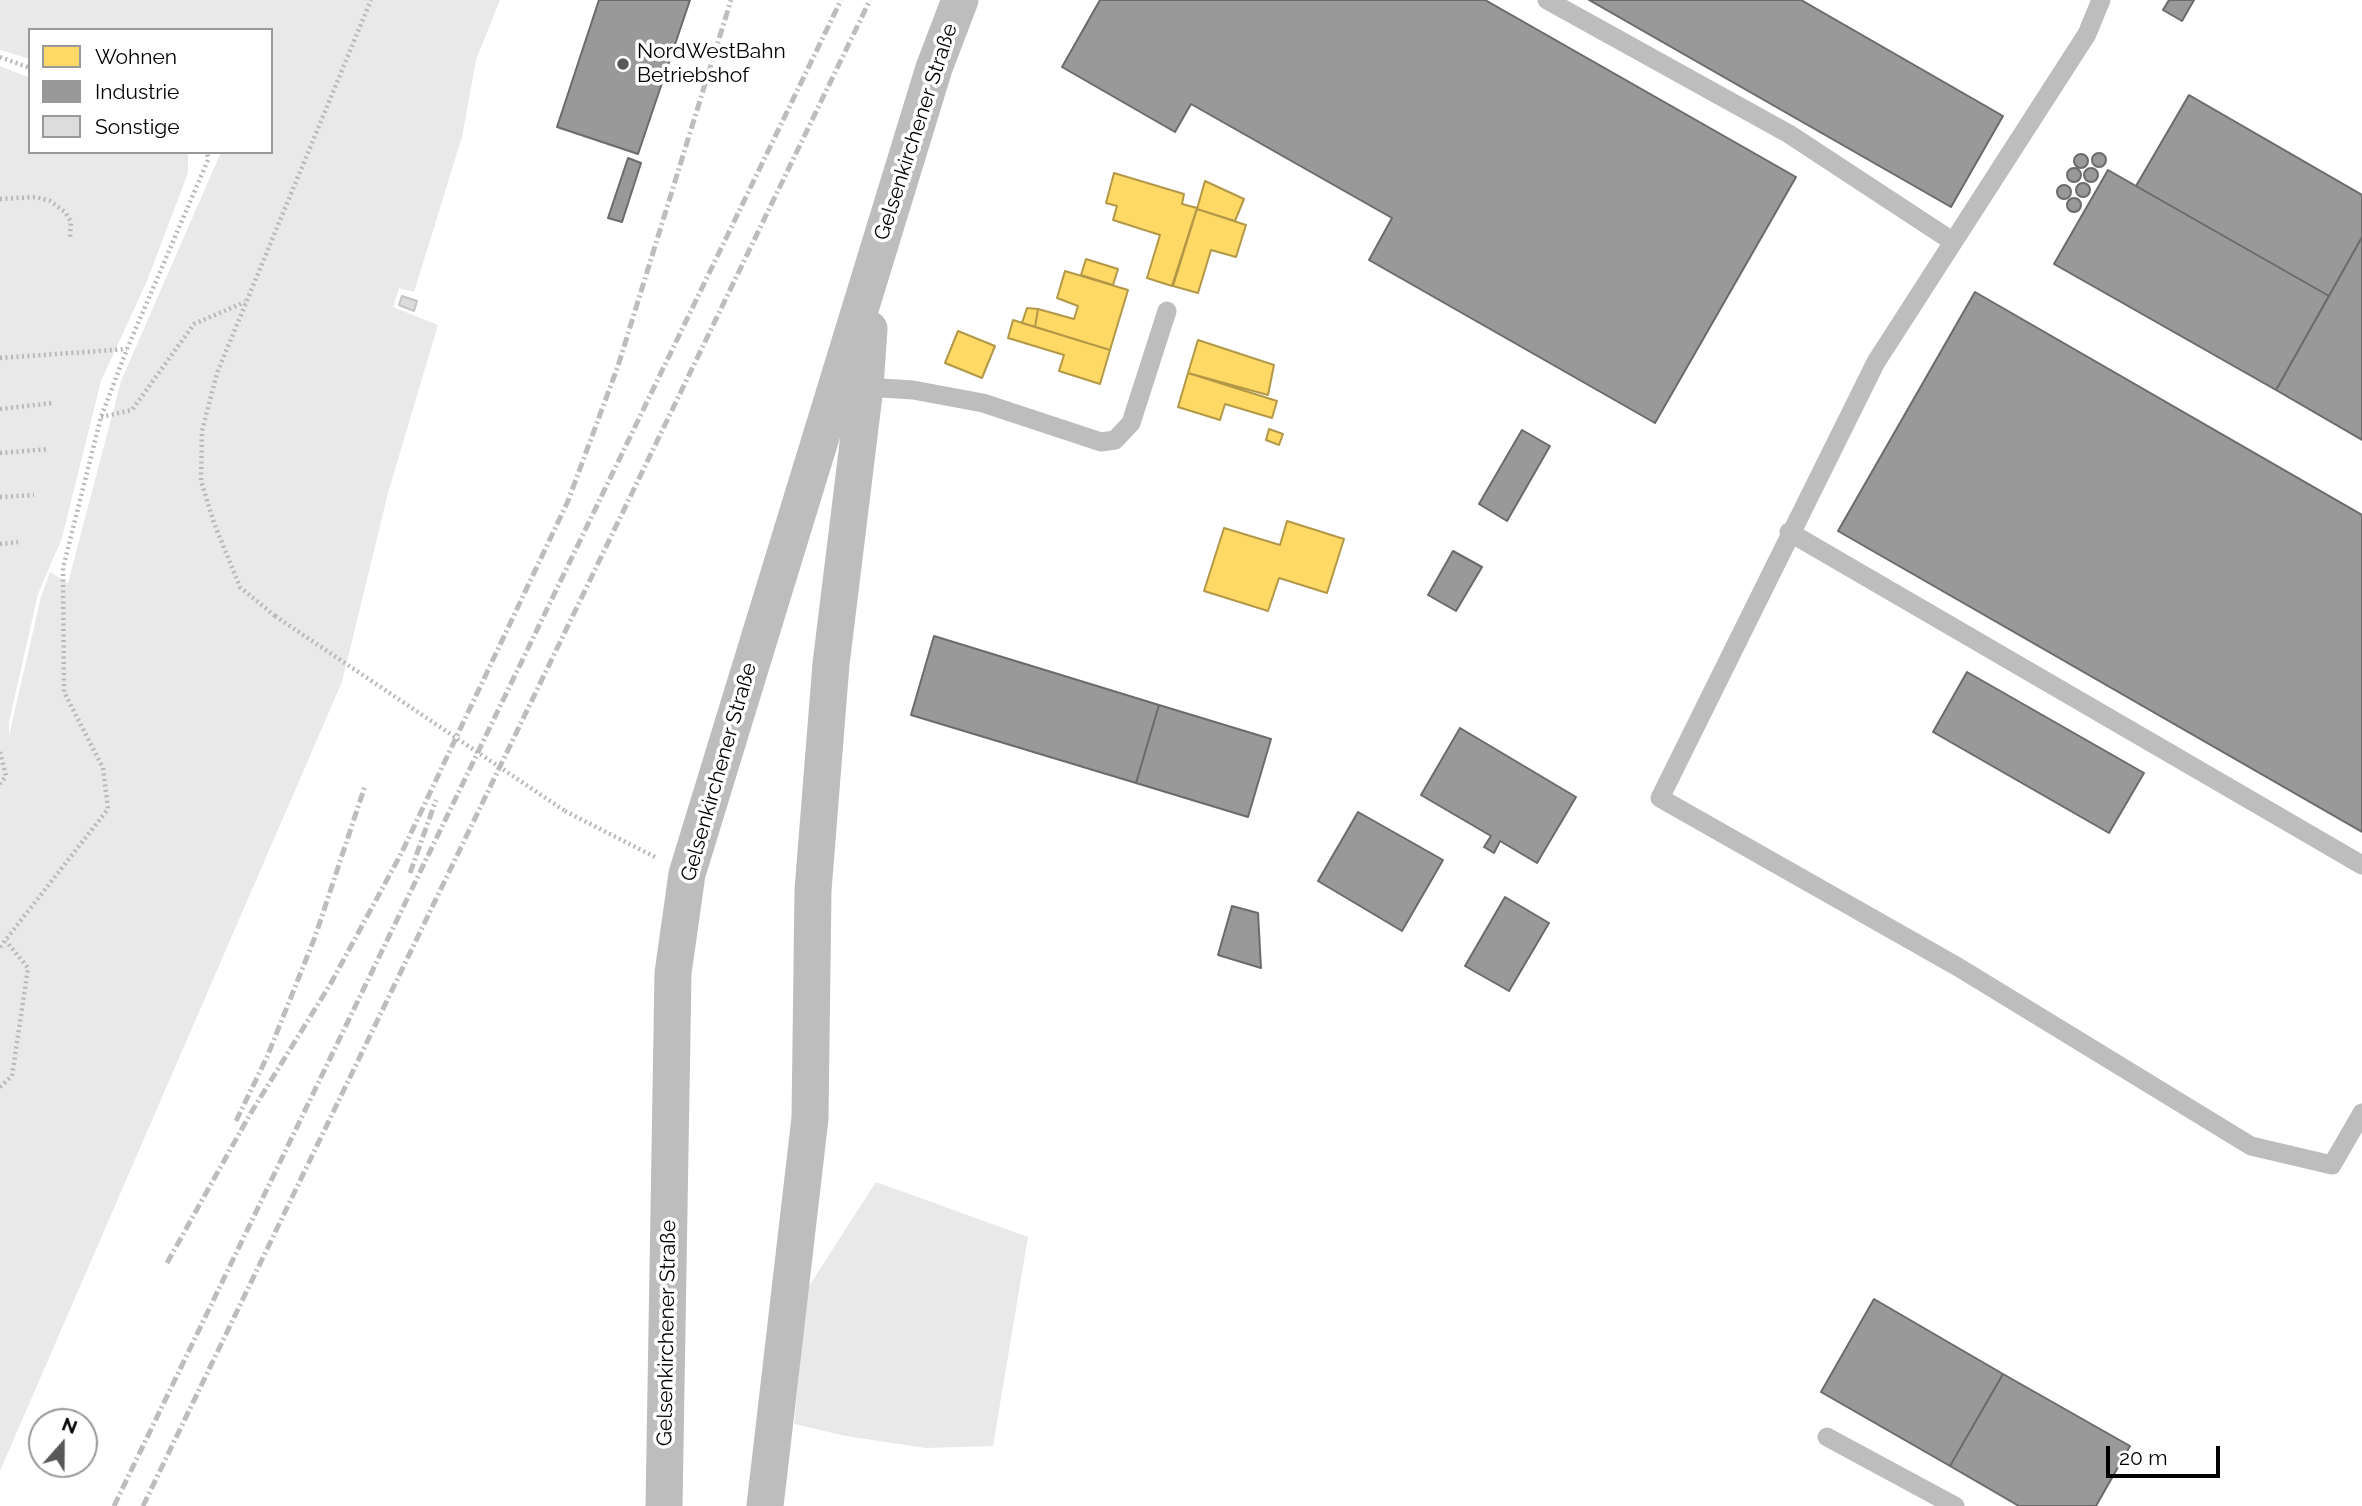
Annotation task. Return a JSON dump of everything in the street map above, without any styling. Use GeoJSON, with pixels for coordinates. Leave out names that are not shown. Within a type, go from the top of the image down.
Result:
{"type":"FeatureCollection","features":[{"type":"Feature","properties":{"kind":"street","name":"Gelsenkirchener Straße"},"geometry":{"type":"LineString","coordinates":[[664,1506],[673,973],[687,874],[934,68],[960,0]]}},
{"type":"Feature","properties":{"kind":"street","name":"Gelsenkirchener Straße"},"geometry":{"type":"LineString","coordinates":[[765,1506],[810,1118],[813,890],[831,664],[865,387],[873,265]]}},
{"type":"Feature","properties":{"kind":"lane"},"geometry":{"type":"LineString","coordinates":[[1547,0],[1788,134],[1952,242]]}},
{"type":"Feature","properties":{"kind":"lane"},"geometry":{"type":"LineString","coordinates":[[2101,0],[2087,34],[1876,362],[1789,532],[1660,797],[1958,967],[2251,1146],[2332,1165],[2362,1113]]}},
{"type":"Feature","properties":{"kind":"lane"},"geometry":{"type":"LineString","coordinates":[[865,387],[913,390],[983,403],[1101,442],[1115,440],[1131,422],[1167,311]]}},
{"type":"Feature","properties":{"kind":"lane"},"geometry":{"type":"LineString","coordinates":[[1789,532],[2362,865]]}},
{"type":"Feature","properties":{"kind":"lane"},"geometry":{"type":"LineString","coordinates":[[1827,1437],[1955,1506]]}},
{"type":"Feature","properties":{"kind":"path"},"geometry":{"type":"LineString","coordinates":[[371,0],[217,373],[202,431],[201,481],[214,523],[240,587],[275,615],[565,811],[687,874]]}},
{"type":"Feature","properties":{"kind":"path"},"geometry":{"type":"LineString","coordinates":[[0,57],[28,67]]}},
{"type":"Feature","properties":{"kind":"path"},"geometry":{"type":"LineString","coordinates":[[0,947],[108,809],[103,768],[64,692],[63,568],[101,417],[127,349],[208,160],[207,154]]}},
{"type":"Feature","properties":{"kind":"path"},"geometry":{"type":"LineString","coordinates":[[0,199],[36,197],[50,201],[65,212],[71,222],[70,237]]}},
{"type":"Feature","properties":{"kind":"path"},"geometry":{"type":"LineString","coordinates":[[101,417],[132,410],[194,324],[245,302]]}},
{"type":"Feature","properties":{"kind":"path"},"geometry":{"type":"LineString","coordinates":[[0,358],[127,349]]}},
{"type":"Feature","properties":{"kind":"path"},"geometry":{"type":"LineString","coordinates":[[0,409],[53,403]]}},
{"type":"Feature","properties":{"kind":"path"},"geometry":{"type":"LineString","coordinates":[[0,453],[49,449]]}},
{"type":"Feature","properties":{"kind":"path"},"geometry":{"type":"LineString","coordinates":[[0,497],[34,495]]}},
{"type":"Feature","properties":{"kind":"path"},"geometry":{"type":"LineString","coordinates":[[0,544],[18,542]]}},
{"type":"Feature","properties":{"kind":"path"},"geometry":{"type":"LineString","coordinates":[[0,752],[6,776],[0,784]]}},
{"type":"Feature","properties":{"kind":"path"},"geometry":{"type":"LineString","coordinates":[[0,1087],[12,1076],[28,968],[6,941]]}},
{"type":"Feature","properties":{"kind":"shaded area"},"geometry":{"type":"Polygon","coordinates":[[[0,0],[500,0],[476,60],[462,137],[414,292],[399,288],[393,307],[438,325],[388,493],[342,682],[0,1471],[0,66],[28,77],[28,154],[188,154],[188,173],[147,281],[101,381],[62,538],[38,594],[9,722],[9,735],[41,597],[50,572],[68,583],[121,381],[220,154],[273,154],[273,28],[28,28],[28,58],[0,50],[0,0]]]}},
{"type":"Feature","properties":{"kind":"shaded area"},"geometry":{"type":"Polygon","coordinates":[[[876,1182],[1028,1237],[993,1446],[926,1448],[846,1436],[794,1424],[807,1289],[876,1182]]]}},
{"type":"Feature","properties":{"kind":"building: Wohnen"},"geometry":{"type":"Polygon","coordinates":[[[1114,173],[1184,194],[1182,204],[1197,208],[1172,286],[1147,278],[1160,235],[1113,220],[1117,206],[1106,203],[1114,173]]]}},
{"type":"Feature","properties":{"kind":"building: Wohnen"},"geometry":{"type":"Polygon","coordinates":[[[1205,181],[1244,199],[1235,221],[1197,209],[1205,181]]]}},
{"type":"Feature","properties":{"kind":"building: Wohnen"},"geometry":{"type":"Polygon","coordinates":[[[1197,209],[1246,225],[1236,257],[1211,250],[1198,293],[1173,286],[1197,209]]]}},
{"type":"Feature","properties":{"kind":"building: Wohnen"},"geometry":{"type":"Polygon","coordinates":[[[1086,259],[1118,269],[1113,285],[1081,275],[1086,259]]]}},
{"type":"Feature","properties":{"kind":"building: Wohnen"},"geometry":{"type":"Polygon","coordinates":[[[1065,271],[1128,290],[1110,350],[1035,327],[1038,309],[1074,319],[1078,306],[1057,298],[1065,271]]]}},
{"type":"Feature","properties":{"kind":"building: Wohnen"},"geometry":{"type":"Polygon","coordinates":[[[1027,308],[1038,309],[1035,327],[1022,323],[1027,308]]]}},
{"type":"Feature","properties":{"kind":"building: Wohnen"},"geometry":{"type":"Polygon","coordinates":[[[1013,320],[1110,350],[1100,384],[1059,371],[1064,355],[1008,338],[1013,320]]]}},
{"type":"Feature","properties":{"kind":"building: Wohnen"},"geometry":{"type":"Polygon","coordinates":[[[958,331],[995,346],[982,378],[945,363],[958,331]]]}},
{"type":"Feature","properties":{"kind":"building: Wohnen"},"geometry":{"type":"Polygon","coordinates":[[[1198,340],[1274,365],[1268,395],[1188,373],[1198,340]]]}},
{"type":"Feature","properties":{"kind":"building: Wohnen"},"geometry":{"type":"Polygon","coordinates":[[[1188,373],[1277,401],[1272,418],[1225,404],[1220,420],[1178,407],[1188,373]]]}},
{"type":"Feature","properties":{"kind":"building: Wohnen"},"geometry":{"type":"Polygon","coordinates":[[[1269,429],[1283,434],[1279,445],[1266,440],[1269,429]]]}},
{"type":"Feature","properties":{"kind":"building: Wohnen"},"geometry":{"type":"Polygon","coordinates":[[[1287,521],[1344,539],[1327,593],[1279,578],[1268,611],[1204,591],[1224,528],[1280,545],[1287,521]]]}},
{"type":"Feature","properties":{"kind":"building: Industrie","name":"NordWestBahn Betriebshof"},"geometry":{"type":"Polygon","coordinates":[[[599,0],[690,0],[638,154],[557,127],[599,0]]]}},
{"type":"Feature","properties":{"kind":"building: Industrie"},"geometry":{"type":"Polygon","coordinates":[[[1100,0],[1485,0],[1796,177],[1655,423],[1369,260],[1392,218],[1191,104],[1175,132],[1062,67],[1100,0]]]}},
{"type":"Feature","properties":{"kind":"building: Industrie"},"geometry":{"type":"Polygon","coordinates":[[[1589,0],[1801,0],[2003,116],[1951,207],[1589,0]]]}},
{"type":"Feature","properties":{"kind":"building: Industrie"},"geometry":{"type":"Polygon","coordinates":[[[2169,0],[2194,0],[2182,21],[2163,10],[2169,0]]]}},
{"type":"Feature","properties":{"kind":"building: Industrie"},"geometry":{"type":"Polygon","coordinates":[[[2189,95],[2362,195],[2362,237],[2329,296],[2136,186],[2189,95]]]}},
{"type":"Feature","properties":{"kind":"building: Industrie"},"geometry":{"type":"Polygon","coordinates":[[[2099,153],[2104,155],[2104,165],[2099,167],[2094,165],[2092,160],[2094,155],[2099,153]]]}},
{"type":"Feature","properties":{"kind":"building: Industrie"},"geometry":{"type":"Polygon","coordinates":[[[2078,154],[2084,154],[2088,161],[2084,168],[2078,168],[2074,164],[2074,158],[2078,154]]]}},
{"type":"Feature","properties":{"kind":"building: Industrie"},"geometry":{"type":"Polygon","coordinates":[[[628,158],[641,163],[622,222],[608,218],[628,158]]]}},
{"type":"Feature","properties":{"kind":"building: Industrie"},"geometry":{"type":"Polygon","coordinates":[[[2071,168],[2077,168],[2081,175],[2077,182],[2071,182],[2067,178],[2067,172],[2071,168]]]}},
{"type":"Feature","properties":{"kind":"building: Industrie"},"geometry":{"type":"Polygon","coordinates":[[[2091,168],[2096,170],[2096,180],[2091,182],[2086,180],[2084,175],[2086,170],[2091,168]]]}},
{"type":"Feature","properties":{"kind":"building: Industrie"},"geometry":{"type":"Polygon","coordinates":[[[2108,170],[2329,296],[2276,390],[2054,264],[2108,170]]]}},
{"type":"Feature","properties":{"kind":"building: Industrie"},"geometry":{"type":"Polygon","coordinates":[[[2083,183],[2088,185],[2088,195],[2083,197],[2078,195],[2076,190],[2078,185],[2083,183]]]}},
{"type":"Feature","properties":{"kind":"building: Industrie"},"geometry":{"type":"Polygon","coordinates":[[[2064,185],[2069,187],[2069,197],[2064,199],[2059,197],[2057,192],[2059,187],[2064,185]]]}},
{"type":"Feature","properties":{"kind":"building: Industrie"},"geometry":{"type":"Polygon","coordinates":[[[2074,198],[2079,200],[2079,210],[2074,212],[2069,210],[2067,205],[2069,200],[2074,198]]]}},
{"type":"Feature","properties":{"kind":"building: Industrie"},"geometry":{"type":"Polygon","coordinates":[[[2362,237],[2362,440],[2276,390],[2362,237]]]}},
{"type":"Feature","properties":{"kind":"building: Industrie"},"geometry":{"type":"Polygon","coordinates":[[[1975,292],[2362,515],[2362,832],[1838,531],[1975,292]]]}},
{"type":"Feature","properties":{"kind":"building: Industrie"},"geometry":{"type":"Polygon","coordinates":[[[1522,430],[1550,446],[1507,521],[1479,504],[1522,430]]]}},
{"type":"Feature","properties":{"kind":"building: Industrie"},"geometry":{"type":"Polygon","coordinates":[[[1453,551],[1482,567],[1456,611],[1428,595],[1453,551]]]}},
{"type":"Feature","properties":{"kind":"building: Industrie"},"geometry":{"type":"Polygon","coordinates":[[[934,636],[1159,705],[1136,783],[911,715],[934,636]]]}},
{"type":"Feature","properties":{"kind":"building: Industrie"},"geometry":{"type":"Polygon","coordinates":[[[1967,672],[2144,773],[2109,833],[1933,732],[1967,672]]]}},
{"type":"Feature","properties":{"kind":"building: Industrie"},"geometry":{"type":"Polygon","coordinates":[[[1159,705],[1271,739],[1248,817],[1136,783],[1159,705]]]}},
{"type":"Feature","properties":{"kind":"building: Industrie"},"geometry":{"type":"Polygon","coordinates":[[[1460,728],[1576,797],[1537,863],[1500,841],[1494,853],[1484,847],[1491,836],[1421,795],[1460,728]]]}},
{"type":"Feature","properties":{"kind":"building: Industrie"},"geometry":{"type":"Polygon","coordinates":[[[1358,812],[1443,860],[1402,931],[1318,881],[1358,812]]]}},
{"type":"Feature","properties":{"kind":"building: Industrie"},"geometry":{"type":"Polygon","coordinates":[[[1505,897],[1549,923],[1509,991],[1465,966],[1505,897]]]}},
{"type":"Feature","properties":{"kind":"building: Industrie"},"geometry":{"type":"Polygon","coordinates":[[[1232,906],[1258,913],[1261,968],[1218,955],[1232,906]]]}},
{"type":"Feature","properties":{"kind":"building: Industrie"},"geometry":{"type":"Polygon","coordinates":[[[1874,1299],[2003,1374],[1950,1466],[1821,1392],[1874,1299]]]}},
{"type":"Feature","properties":{"kind":"building: Industrie"},"geometry":{"type":"Polygon","coordinates":[[[2003,1374],[2130,1446],[2096,1506],[2019,1506],[1950,1466],[2003,1374]]]}},
{"type":"Feature","properties":{"kind":"building: Sonstige"},"geometry":{"type":"Polygon","coordinates":[[[402,296],[417,301],[414,311],[399,305],[402,296]]]}},
{"type":"Feature","properties":{"kind":"railway"},"geometry":{"type":"LineString","coordinates":[[167,1263],[249,1116],[331,983],[402,852],[568,501],[618,366],[731,0]]}},
{"type":"Feature","properties":{"kind":"railway"},"geometry":{"type":"LineString","coordinates":[[114,1506],[841,0]]}},
{"type":"Feature","properties":{"kind":"railway"},"geometry":{"type":"LineString","coordinates":[[143,1506],[870,0]]}},
{"type":"Feature","properties":{"kind":"railway"},"geometry":{"type":"LineString","coordinates":[[236,1121],[267,1057],[315,937],[365,786]]}},
{"type":"Feature","properties":{"kind":"railway"},"geometry":{"type":"LineString","coordinates":[[410,873],[436,800]]}},
{"type":"Feature","properties":{"kind":"place","name":"NordWestBahn Betriebshof"},"geometry":{"type":"Point","coordinates":[623,64]}}]}
